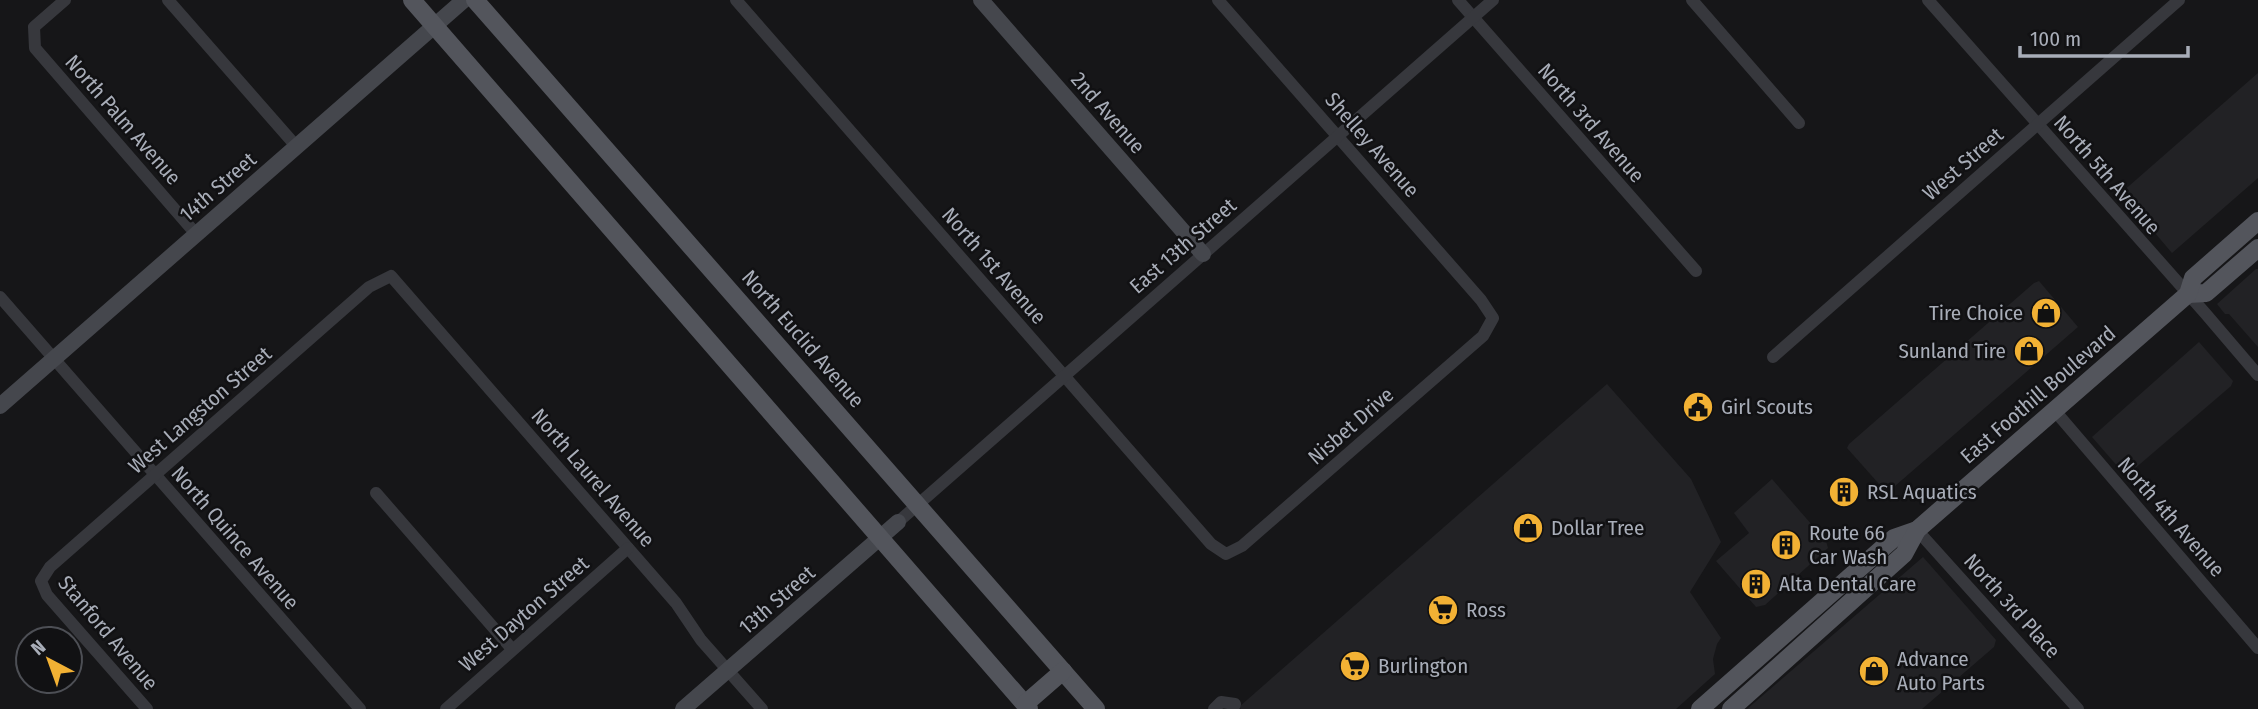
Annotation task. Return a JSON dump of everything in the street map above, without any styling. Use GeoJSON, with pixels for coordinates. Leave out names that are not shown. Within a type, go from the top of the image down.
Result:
{"type":"FeatureCollection","features":[{"type":"Feature","properties":{"kind":"main road"},"geometry":{"type":"LineString","coordinates":[[412,0],[1027,707],[1063,671]]}},
{"type":"Feature","properties":{"kind":"main road","name":"North Euclid Avenue"},"geometry":{"type":"LineString","coordinates":[[475,0],[1096,709]]}},
{"type":"Feature","properties":{"kind":"main road","name":"East Foothill Boulevard"},"geometry":{"type":"LineString","coordinates":[[1731,709],[1904,554],[1917,530],[2188,294],[2193,278],[2258,221]]}},
{"type":"Feature","properties":{"kind":"main road","name":"East Foothill Boulevard"},"geometry":{"type":"LineString","coordinates":[[2188,294],[2206,293],[2258,248]]}},
{"type":"Feature","properties":{"kind":"main road","name":"East Foothill Boulevard"},"geometry":{"type":"LineString","coordinates":[[1700,709],[1894,538],[1917,530]]}},
{"type":"Feature","properties":{"kind":"street","name":"North Palm Avenue"},"geometry":{"type":"LineString","coordinates":[[65,0],[34,27],[35,48],[196,234]]}},
{"type":"Feature","properties":{"kind":"street"},"geometry":{"type":"LineString","coordinates":[[168,0],[296,146]]}},
{"type":"Feature","properties":{"kind":"street","name":"14th Street"},"geometry":{"type":"LineString","coordinates":[[0,406],[464,0]]}},
{"type":"Feature","properties":{"kind":"street","name":"North 1st Avenue"},"geometry":{"type":"LineString","coordinates":[[736,0],[1211,544],[1226,554]]}},
{"type":"Feature","properties":{"kind":"street","name":"2nd Avenue"},"geometry":{"type":"LineString","coordinates":[[981,0],[1203,254]]}},
{"type":"Feature","properties":{"kind":"street","name":"Shelley Avenue"},"geometry":{"type":"LineString","coordinates":[[1219,0],[1481,300],[1493,318]]}},
{"type":"Feature","properties":{"kind":"street","name":"North 3rd Avenue"},"geometry":{"type":"LineString","coordinates":[[1458,0],[1696,271]]}},
{"type":"Feature","properties":{"kind":"street","name":"East 13th Street"},"geometry":{"type":"LineString","coordinates":[[898,522],[1493,0]]}},
{"type":"Feature","properties":{"kind":"street"},"geometry":{"type":"LineString","coordinates":[[1692,0],[1799,122]]}},
{"type":"Feature","properties":{"kind":"street","name":"North 5th Avenue"},"geometry":{"type":"LineString","coordinates":[[1928,0],[2258,375]]}},
{"type":"Feature","properties":{"kind":"street","name":"West Street"},"geometry":{"type":"LineString","coordinates":[[1773,357],[2179,0]]}},
{"type":"Feature","properties":{"kind":"street","name":"West Langston Street"},"geometry":{"type":"LineString","coordinates":[[41,582],[50,567],[369,287],[391,276]]}},
{"type":"Feature","properties":{"kind":"street","name":"North Laurel Avenue"},"geometry":{"type":"LineString","coordinates":[[391,276],[676,603],[701,640],[762,709]]}},
{"type":"Feature","properties":{"kind":"street","name":"North Quince Avenue"},"geometry":{"type":"LineString","coordinates":[[0,298],[360,709]]}},
{"type":"Feature","properties":{"kind":"street","name":"Nisbet Drive"},"geometry":{"type":"LineString","coordinates":[[1226,554],[1242,546],[1473,345],[1483,336],[1493,318]]}},
{"type":"Feature","properties":{"kind":"street","name":"North 4th Avenue"},"geometry":{"type":"LineString","coordinates":[[2055,411],[2258,648]]}},
{"type":"Feature","properties":{"kind":"street"},"geometry":{"type":"LineString","coordinates":[[376,493],[512,649]]}},
{"type":"Feature","properties":{"kind":"street","name":"13th Street"},"geometry":{"type":"LineString","coordinates":[[683,709],[898,522]]}},
{"type":"Feature","properties":{"kind":"street","name":"North 3rd Place"},"geometry":{"type":"LineString","coordinates":[[1917,530],[2073,704]]}},
{"type":"Feature","properties":{"kind":"street","name":"West Dayton Street"},"geometry":{"type":"LineString","coordinates":[[446,709],[628,548]]}},
{"type":"Feature","properties":{"kind":"street","name":"Stanford Avenue"},"geometry":{"type":"LineString","coordinates":[[41,582],[47,595],[147,709]]}},
{"type":"Feature","properties":{"kind":"street"},"geometry":{"type":"LineString","coordinates":[[1214,709],[1221,702],[1235,704],[1233,709]]}},
{"type":"Feature","properties":{"kind":"street"},"geometry":{"type":"LineString","coordinates":[[2058,708],[2073,704]]}},
{"type":"Feature","properties":{"kind":"shaded area"},"geometry":{"type":"Polygon","coordinates":[[[2258,73],[2258,178],[2172,253],[2121,193],[2258,73]]]}},
{"type":"Feature","properties":{"kind":"shaded area"},"geometry":{"type":"Polygon","coordinates":[[[2258,269],[2258,347],[2217,304],[2258,269]]]}},
{"type":"Feature","properties":{"kind":"shaded area"},"geometry":{"type":"Polygon","coordinates":[[[2039,281],[2078,327],[1887,493],[1847,448],[1849,444],[2039,281]]]}},
{"type":"Feature","properties":{"kind":"shaded area"},"geometry":{"type":"Polygon","coordinates":[[[2199,342],[2233,381],[2231,386],[2126,476],[2092,437],[2199,342]]]}},
{"type":"Feature","properties":{"kind":"shaded area"},"geometry":{"type":"Polygon","coordinates":[[[1607,384],[1691,479],[1721,542],[1690,592],[1721,638],[1713,659],[1715,674],[1676,709],[1239,707],[1607,384]]]}},
{"type":"Feature","properties":{"kind":"shaded area"},"geometry":{"type":"Polygon","coordinates":[[[1772,479],[1826,541],[1828,548],[1765,605],[1756,607],[1716,561],[1749,533],[1734,513],[1772,479]]]}},
{"type":"Feature","properties":{"kind":"shaded area"},"geometry":{"type":"Polygon","coordinates":[[[1923,557],[1996,640],[1994,647],[1922,709],[1747,709],[1923,557]]]}},
{"type":"Feature","properties":{"kind":"place","name":"Tire Choice"},"geometry":{"type":"Point","coordinates":[2046,313]}},
{"type":"Feature","properties":{"kind":"place","name":"Sunland Tire"},"geometry":{"type":"Point","coordinates":[2029,351]}},
{"type":"Feature","properties":{"kind":"place","name":"Girl Scouts"},"geometry":{"type":"Point","coordinates":[1698,407]}},
{"type":"Feature","properties":{"kind":"place","name":"RSL Aquatics"},"geometry":{"type":"Point","coordinates":[1844,492]}},
{"type":"Feature","properties":{"kind":"place","name":"Dollar Tree"},"geometry":{"type":"Point","coordinates":[1528,528]}},
{"type":"Feature","properties":{"kind":"place","name":"Route 66 Car Wash"},"geometry":{"type":"Point","coordinates":[1786,545]}},
{"type":"Feature","properties":{"kind":"place","name":"Alta Dental Care"},"geometry":{"type":"Point","coordinates":[1756,584]}},
{"type":"Feature","properties":{"kind":"place","name":"Ross"},"geometry":{"type":"Point","coordinates":[1443,610]}},
{"type":"Feature","properties":{"kind":"place","name":"Burlington"},"geometry":{"type":"Point","coordinates":[1355,666]}},
{"type":"Feature","properties":{"kind":"place","name":"Advance Auto Parts"},"geometry":{"type":"Point","coordinates":[1874,671]}}]}
